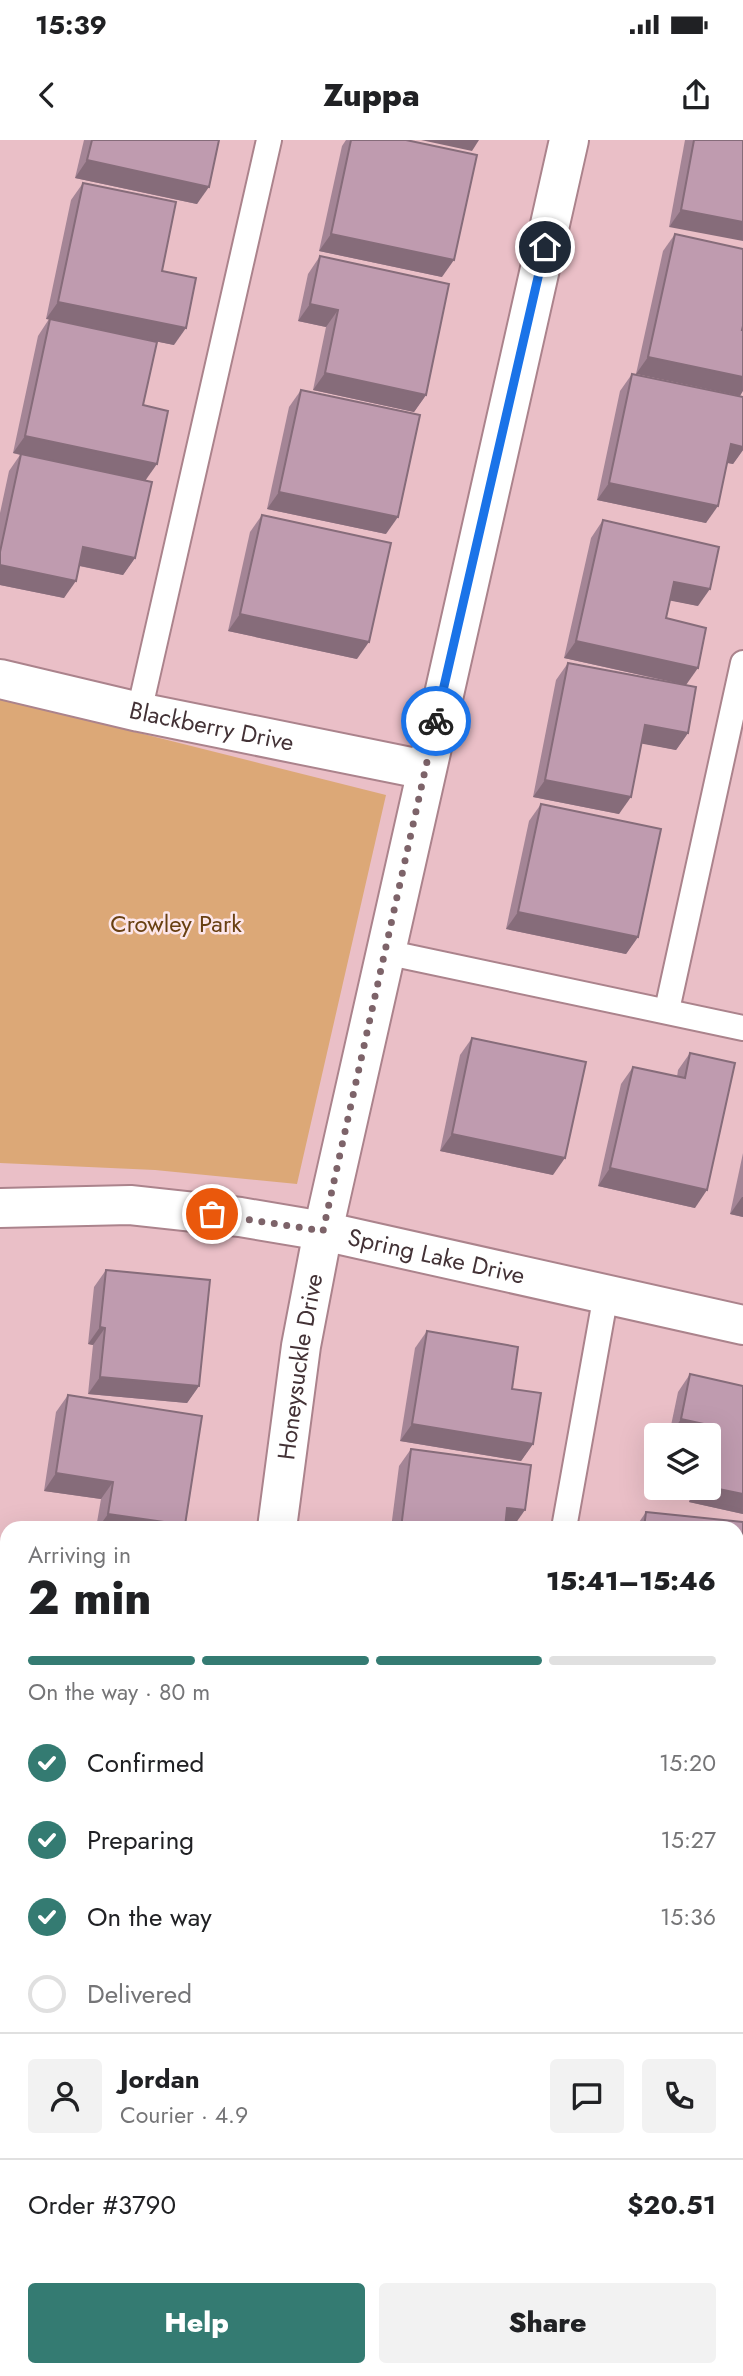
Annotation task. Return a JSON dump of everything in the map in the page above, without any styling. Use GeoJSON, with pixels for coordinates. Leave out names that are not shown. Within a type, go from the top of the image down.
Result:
{"type":"FeatureCollection","features":[{"type":"Feature","properties":{"kind":"street","name":"Honeysuckle Drive"},"geometry":{"type":"LineString","coordinates":[[278,1521],[301,1346],[323,1231],[569,140]]}},
{"type":"Feature","properties":{"kind":"street","name":"Blackberry Drive"},"geometry":{"type":"LineString","coordinates":[[0,679],[139,712],[426,770]]}},
{"type":"Feature","properties":{"kind":"street","name":"Spring Lake Drive"},"geometry":{"type":"LineString","coordinates":[[0,1208],[130,1205],[240,1217],[323,1231],[743,1325]]}},
{"type":"Feature","properties":{"kind":"lane"},"geometry":{"type":"LineString","coordinates":[[139,712],[269,140]]}},
{"type":"Feature","properties":{"kind":"lane"},"geometry":{"type":"LineString","coordinates":[[667,1010],[743,663]]}},
{"type":"Feature","properties":{"kind":"lane"},"geometry":{"type":"LineString","coordinates":[[385,952],[743,1028]]}},
{"type":"Feature","properties":{"kind":"lane"},"geometry":{"type":"LineString","coordinates":[[565,1521],[606,1294]]}},
{"type":"Feature","properties":{"kind":"green space","name":"Crowley Park"},"geometry":{"type":"Polygon","coordinates":[[[0,698],[386,795],[297,1184],[155,1170],[0,1163],[0,698]]]}},
{"type":"Feature","properties":{"kind":"building"},"geometry":{"type":"Polygon","coordinates":[[[92,140],[219,140],[209,187],[87,160],[92,140]]]}},
{"type":"Feature","properties":{"kind":"building"},"geometry":{"type":"Polygon","coordinates":[[[351,140],[406,140],[477,155],[454,260],[331,234],[351,140]]]}},
{"type":"Feature","properties":{"kind":"building"},"geometry":{"type":"Polygon","coordinates":[[[694,140],[743,140],[743,222],[681,210],[694,140]]]}},
{"type":"Feature","properties":{"kind":"building"},"geometry":{"type":"Polygon","coordinates":[[[83,183],[176,202],[162,271],[196,278],[186,328],[58,302],[83,183]]]}},
{"type":"Feature","properties":{"kind":"building"},"geometry":{"type":"Polygon","coordinates":[[[675,234],[743,249],[743,377],[648,357],[675,234]]]}},
{"type":"Feature","properties":{"kind":"building"},"geometry":{"type":"Polygon","coordinates":[[[320,256],[449,284],[426,395],[325,373],[338,310],[310,304],[320,256]]]}},
{"type":"Feature","properties":{"kind":"building"},"geometry":{"type":"Polygon","coordinates":[[[50,319],[157,342],[143,405],[168,411],[157,464],[25,436],[50,319]]]}},
{"type":"Feature","properties":{"kind":"building"},"geometry":{"type":"Polygon","coordinates":[[[632,374],[743,397],[743,447],[731,444],[718,506],[609,483],[632,374]]]}},
{"type":"Feature","properties":{"kind":"building"},"geometry":{"type":"Polygon","coordinates":[[[301,390],[420,415],[398,517],[279,492],[301,390]]]}},
{"type":"Feature","properties":{"kind":"building"},"geometry":{"type":"Polygon","coordinates":[[[21,454],[152,482],[135,558],[83,547],[76,581],[0,565],[0,552],[21,454]]]}},
{"type":"Feature","properties":{"kind":"building"},"geometry":{"type":"Polygon","coordinates":[[[262,515],[391,543],[369,642],[240,614],[262,515]]]}},
{"type":"Feature","properties":{"kind":"building"},"geometry":{"type":"Polygon","coordinates":[[[603,520],[719,547],[710,589],[674,582],[666,618],[706,628],[698,668],[576,641],[603,520]]]}},
{"type":"Feature","properties":{"kind":"building"},"geometry":{"type":"Polygon","coordinates":[[[568,663],[696,687],[688,733],[645,725],[631,797],[545,780],[568,663]]]}},
{"type":"Feature","properties":{"kind":"building"},"geometry":{"type":"Polygon","coordinates":[[[541,804],[661,829],[638,937],[518,912],[541,804]]]}},
{"type":"Feature","properties":{"kind":"building"},"geometry":{"type":"Polygon","coordinates":[[[472,1038],[586,1062],[565,1158],[452,1134],[472,1038]]]}},
{"type":"Feature","properties":{"kind":"building"},"geometry":{"type":"Polygon","coordinates":[[[690,1053],[735,1063],[707,1190],[610,1168],[633,1067],[685,1078],[690,1053]]]}},
{"type":"Feature","properties":{"kind":"building"},"geometry":{"type":"Polygon","coordinates":[[[106,1270],[210,1280],[199,1386],[100,1377],[105,1328],[100,1327],[106,1270]]]}},
{"type":"Feature","properties":{"kind":"building"},"geometry":{"type":"Polygon","coordinates":[[[427,1331],[518,1347],[512,1389],[541,1393],[533,1444],[412,1424],[427,1331]]]}},
{"type":"Feature","properties":{"kind":"building"},"geometry":{"type":"Polygon","coordinates":[[[690,1374],[743,1386],[743,1494],[721,1489],[721,1423],[699,1423],[681,1419],[690,1374]]]}},
{"type":"Feature","properties":{"kind":"building"},"geometry":{"type":"Polygon","coordinates":[[[68,1395],[202,1416],[186,1521],[157,1521],[108,1514],[113,1482],[56,1473],[68,1395]]]}},
{"type":"Feature","properties":{"kind":"building"},"geometry":{"type":"Polygon","coordinates":[[[411,1449],[531,1465],[525,1510],[507,1508],[506,1521],[402,1521],[411,1449]]]}},
{"type":"Feature","properties":{"kind":"building"},"geometry":{"type":"Polygon","coordinates":[[[646,1512],[733,1521],[645,1521],[646,1512]]]}},
{"type":"Feature","properties":{"kind":"way so far"},"geometry":{"type":"LineString","coordinates":[[212,1214],[323,1231],[436,721]]}},
{"type":"Feature","properties":{"kind":"route"},"geometry":{"type":"LineString","coordinates":[[436,721],[545,247]]}}]}
